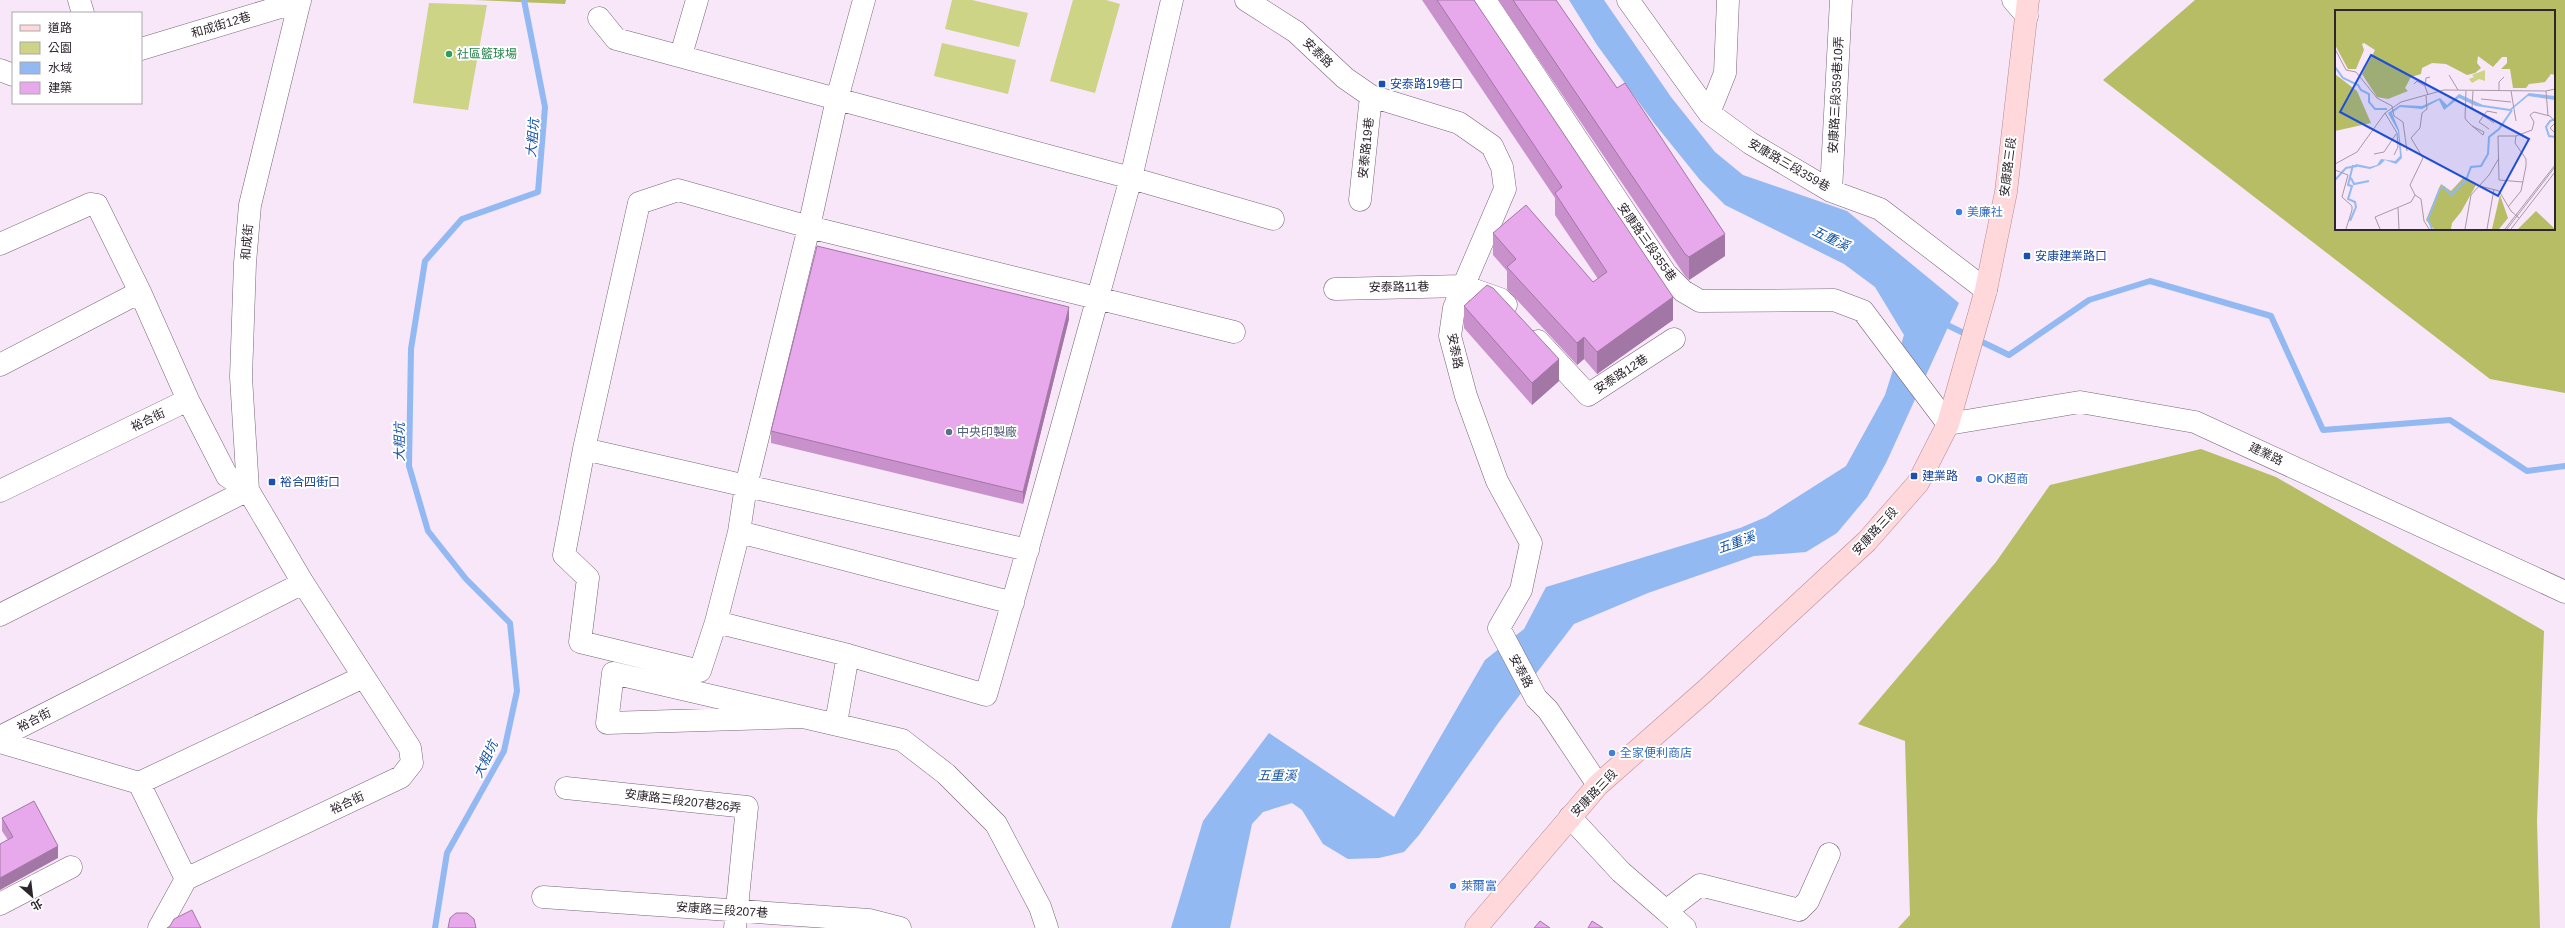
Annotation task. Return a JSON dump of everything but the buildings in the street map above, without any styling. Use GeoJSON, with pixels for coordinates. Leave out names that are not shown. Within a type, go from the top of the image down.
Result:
{"type":"FeatureCollection","features":[{"type":"Feature","properties":{"kind":"main road","name":"安康路三段"},"geometry":{"type":"LineString","coordinates":[[1476,928],[1598,785],[1706,690],[1867,541],[1918,483],[1948,424],[1986,290],[2006,192],[2023,5]]}},
{"type":"Feature","properties":{"kind":"street"},"geometry":{"type":"LineString","coordinates":[[79,0],[83,12]]}},
{"type":"Feature","properties":{"kind":"street","name":"和成街12巷"},"geometry":{"type":"LineString","coordinates":[[142,49],[300,0]]}},
{"type":"Feature","properties":{"kind":"street","name":"和成街"},"geometry":{"type":"LineString","coordinates":[[248,490],[241,377],[245,263],[250,205],[300,0]]}},
{"type":"Feature","properties":{"kind":"street"},"geometry":{"type":"LineString","coordinates":[[681,55],[697,0]]}},
{"type":"Feature","properties":{"kind":"street"},"geometry":{"type":"LineString","coordinates":[[864,0],[837,99],[809,227],[746,486],[739,532],[716,622],[700,670],[580,642],[588,578],[564,555],[584,448],[639,204],[678,190],[809,227],[1234,332]]}},
{"type":"Feature","properties":{"kind":"street"},"geometry":{"type":"LineString","coordinates":[[716,622],[848,655],[986,695],[1028,550],[1131,178],[1172,0]]}},
{"type":"Feature","properties":{"kind":"street","name":"安泰路"},"geometry":{"type":"LineString","coordinates":[[1246,0],[1296,32],[1318,56],[1345,78],[1372,96],[1459,122],[1492,146],[1502,167],[1505,189],[1454,308],[1450,336],[1466,396],[1497,481],[1531,543],[1521,590],[1499,628],[1536,698],[1548,710],[1598,785]]}},
{"type":"Feature","properties":{"kind":"street","name":"安康路三段355巷"},"geometry":{"type":"LineString","coordinates":[[1485,0],[1666,274],[1683,291],[1700,301],[1834,300],[1863,311],[1890,344],[1948,424]]}},
{"type":"Feature","properties":{"kind":"street","name":"安康路三段359巷"},"geometry":{"type":"LineString","coordinates":[[1628,0],[1709,113],[1750,143],[1831,191],[1880,209],[1986,290]]}},
{"type":"Feature","properties":{"kind":"street"},"geometry":{"type":"LineString","coordinates":[[1709,113],[1725,73],[1728,0]]}},
{"type":"Feature","properties":{"kind":"street","name":"安康路三段359巷10弄"},"geometry":{"type":"LineString","coordinates":[[1831,191],[1841,0]]}},
{"type":"Feature","properties":{"kind":"street"},"geometry":{"type":"LineString","coordinates":[[599,18],[616,39],[681,55],[837,99],[1131,178],[1273,219]]}},
{"type":"Feature","properties":{"kind":"street"},"geometry":{"type":"LineString","coordinates":[[0,70],[12,75]]}},
{"type":"Feature","properties":{"kind":"street","name":"安泰路19巷"},"geometry":{"type":"LineString","coordinates":[[1360,200],[1372,96]]}},
{"type":"Feature","properties":{"kind":"street","name":"裕合街"},"geometry":{"type":"LineString","coordinates":[[0,244],[90,204],[97,206],[140,292],[188,400],[227,476],[248,490],[303,583],[410,748],[412,763],[401,777],[186,879]]}},
{"type":"Feature","properties":{"kind":"street","name":"安泰路11巷"},"geometry":{"type":"LineString","coordinates":[[1335,288],[1464,286]]}},
{"type":"Feature","properties":{"kind":"street","name":"安泰路12巷"},"geometry":{"type":"LineString","coordinates":[[1464,286],[1500,299],[1588,395],[1674,339]]}},
{"type":"Feature","properties":{"kind":"street"},"geometry":{"type":"LineString","coordinates":[[0,365],[140,292]]}},
{"type":"Feature","properties":{"kind":"street","name":"裕合街"},"geometry":{"type":"LineString","coordinates":[[0,491],[188,400]]}},
{"type":"Feature","properties":{"kind":"street","name":"建業路"},"geometry":{"type":"LineString","coordinates":[[1948,424],[2080,402],[2195,422],[2565,592]]}},
{"type":"Feature","properties":{"kind":"street"},"geometry":{"type":"LineString","coordinates":[[584,448],[1028,550]]}},
{"type":"Feature","properties":{"kind":"street"},"geometry":{"type":"LineString","coordinates":[[0,615],[248,490]]}},
{"type":"Feature","properties":{"kind":"street"},"geometry":{"type":"LineString","coordinates":[[739,532],[1013,603]]}},
{"type":"Feature","properties":{"kind":"street","name":"裕合街"},"geometry":{"type":"LineString","coordinates":[[0,737],[303,583]]}},
{"type":"Feature","properties":{"kind":"street"},"geometry":{"type":"LineString","coordinates":[[836,724],[848,655]]}},
{"type":"Feature","properties":{"kind":"street"},"geometry":{"type":"LineString","coordinates":[[803,717],[607,723],[613,673],[836,724],[902,740],[946,774],[996,824],[1040,907],[1047,928]]}},
{"type":"Feature","properties":{"kind":"street"},"geometry":{"type":"LineString","coordinates":[[158,928],[186,879],[139,783],[363,677]]}},
{"type":"Feature","properties":{"kind":"street","name":"裕合街"},"geometry":{"type":"LineString","coordinates":[[0,742],[139,783]]}},
{"type":"Feature","properties":{"kind":"street","name":"安康路三段207巷26弄"},"geometry":{"type":"LineString","coordinates":[[566,788],[747,807],[736,920]]}},
{"type":"Feature","properties":{"kind":"street"},"geometry":{"type":"LineString","coordinates":[[1570,817],[1621,872],[1685,928]]}},
{"type":"Feature","properties":{"kind":"street"},"geometry":{"type":"LineString","coordinates":[[1666,911],[1700,885],[1799,910],[1808,901],[1829,854]]}},
{"type":"Feature","properties":{"kind":"street"},"geometry":{"type":"LineString","coordinates":[[0,904],[71,867]]}},
{"type":"Feature","properties":{"kind":"street","name":"安康路三段207巷"},"geometry":{"type":"LineString","coordinates":[[543,897],[736,920],[869,920],[900,928]]}},
{"type":"Feature","properties":{"kind":"green space"},"geometry":{"type":"Polygon","coordinates":[[[475,0],[566,0],[565,4],[475,0]]]}},
{"type":"Feature","properties":{"kind":"green space"},"geometry":{"type":"Polygon","coordinates":[[[952,0],[972,0],[1028,13],[1019,47],[945,29],[952,0]]]}},
{"type":"Feature","properties":{"kind":"green space"},"geometry":{"type":"Polygon","coordinates":[[[1073,0],[1106,0],[1120,4],[1095,93],[1050,81],[1073,0]]]}},
{"type":"Feature","properties":{"kind":"green space"},"geometry":{"type":"Polygon","coordinates":[[[2195,0],[2565,0],[2565,393],[2490,379],[2103,80],[2195,0]]]}},
{"type":"Feature","properties":{"kind":"green space","name":"社區籃球場"},"geometry":{"type":"Polygon","coordinates":[[[429,3],[487,5],[468,110],[413,103],[429,3]]]}},
{"type":"Feature","properties":{"kind":"green space"},"geometry":{"type":"Polygon","coordinates":[[[942,43],[1016,60],[1008,94],[934,76],[942,43]]]}},
{"type":"Feature","properties":{"kind":"green space"},"geometry":{"type":"Polygon","coordinates":[[[2201,449],[2276,477],[2544,631],[2537,821],[2540,928],[1898,928],[1910,915],[1905,741],[1858,724],[1996,562],[2050,485],[2201,449]]]}},
{"type":"Feature","properties":{"kind":"water","name":"五重溪"},"geometry":{"type":"Polygon","coordinates":[[[1569,0],[1604,0],[1671,97],[1715,152],[1743,175],[1847,211],[1959,303],[1886,463],[1867,497],[1837,533],[1806,552],[1754,556],[1648,593],[1574,624],[1499,722],[1419,835],[1404,852],[1379,858],[1348,859],[1323,844],[1302,810],[1292,803],[1263,812],[1252,824],[1230,928],[1171,928],[1203,821],[1269,733],[1394,817],[1485,660],[1524,629],[1546,587],[1740,528],[1766,517],[1846,466],[1885,395],[1904,335],[1875,287],[1844,264],[1725,205],[1700,180],[1654,123],[1597,45],[1569,0]]]}},
{"type":"Feature","properties":{"kind":"waterway","name":"大粗坑"},"geometry":{"type":"LineString","coordinates":[[435,928],[447,853],[504,751],[517,691],[510,623],[466,579],[428,531],[409,466],[411,349],[425,261],[462,219],[538,192],[545,107],[524,0]]}},
{"type":"Feature","properties":{"kind":"waterway"},"geometry":{"type":"LineString","coordinates":[[1941,322],[2009,355],[2089,300],[2150,281],[2271,316],[2323,430],[2450,420],[2527,471],[2565,466]]}},
{"type":"Feature","properties":{"kind":"place","name":"社區籃球場"},"geometry":{"type":"Point","coordinates":[449,54]}},
{"type":"Feature","properties":{"kind":"place","name":"安泰路19巷口"},"geometry":{"type":"Point","coordinates":[1382,84]}},
{"type":"Feature","properties":{"kind":"place","name":"美廉社"},"geometry":{"type":"Point","coordinates":[1959,212]}},
{"type":"Feature","properties":{"kind":"place","name":"安康建業路口"},"geometry":{"type":"Point","coordinates":[2027,256]}},
{"type":"Feature","properties":{"kind":"place","name":"中央印製廠"},"geometry":{"type":"Point","coordinates":[949,432]}},
{"type":"Feature","properties":{"kind":"place","name":"建業路"},"geometry":{"type":"Point","coordinates":[1914,476]}},
{"type":"Feature","properties":{"kind":"place","name":"OK超商"},"geometry":{"type":"Point","coordinates":[1979,479]}},
{"type":"Feature","properties":{"kind":"place","name":"裕合四街口"},"geometry":{"type":"Point","coordinates":[272,482]}},
{"type":"Feature","properties":{"kind":"place","name":"全家便利商店"},"geometry":{"type":"Point","coordinates":[1612,753]}},
{"type":"Feature","properties":{"kind":"place","name":"萊爾富"},"geometry":{"type":"Point","coordinates":[1453,886]}}]}
